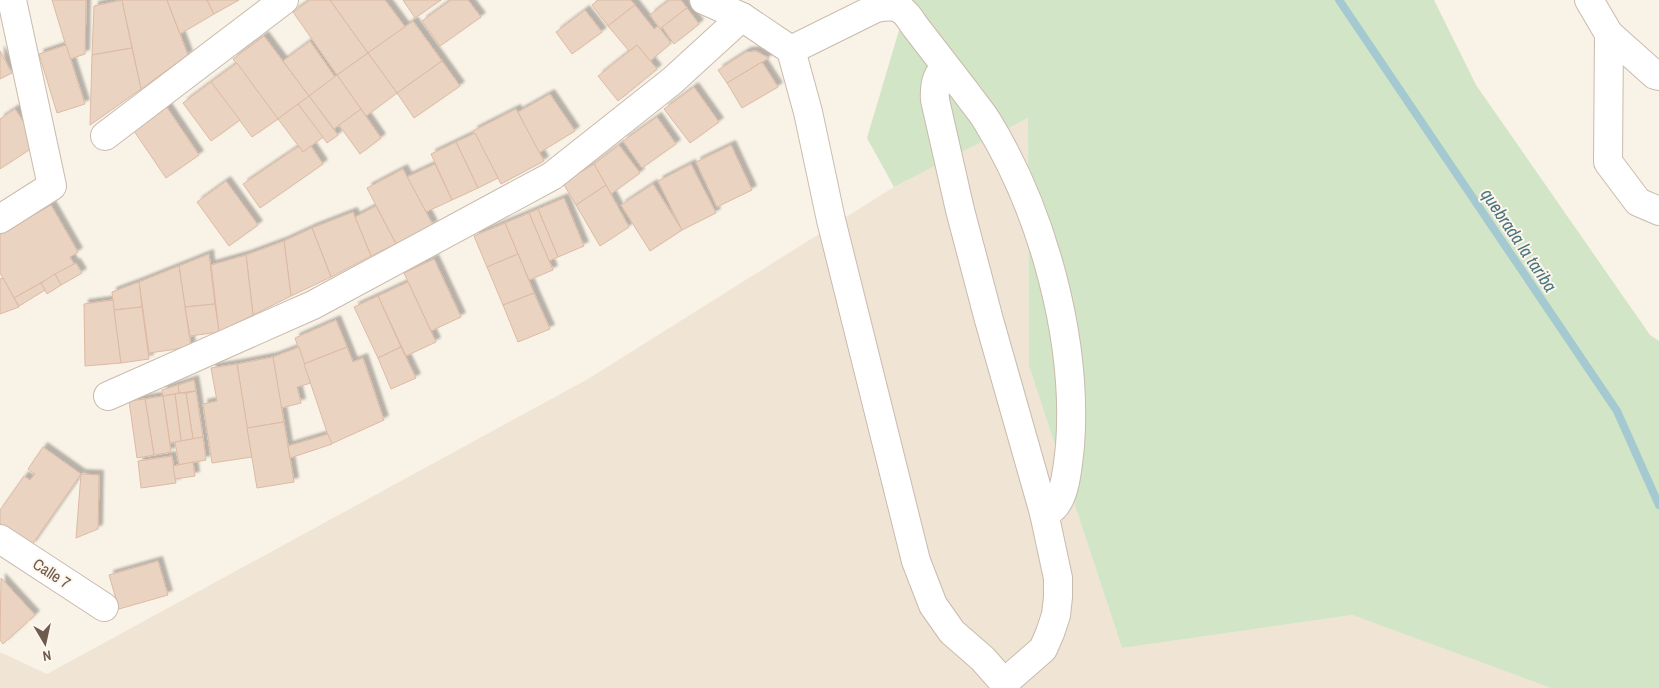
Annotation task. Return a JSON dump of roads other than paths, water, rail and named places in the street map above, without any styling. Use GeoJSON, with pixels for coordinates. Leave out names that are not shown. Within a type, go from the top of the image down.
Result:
{"type":"FeatureCollection","features":[{"type":"Feature","properties":{"kind":"street"},"geometry":{"type":"LineString","coordinates":[[0,219],[52,186],[12,0]]}},
{"type":"Feature","properties":{"kind":"street"},"geometry":{"type":"LineString","coordinates":[[105,136],[284,0]]}},
{"type":"Feature","properties":{"kind":"street"},"geometry":{"type":"LineString","coordinates":[[704,0],[747,21],[791,50],[808,112],[832,220],[916,561],[933,605],[952,632],[983,659],[1004,686],[1043,649],[1056,615],[1058,578],[1044,512],[989,320],[960,210],[935,100],[934,84],[937,75],[945,66]]}},
{"type":"Feature","properties":{"kind":"street"},"geometry":{"type":"LineString","coordinates":[[1589,0],[1609,34],[1655,75],[1659,76]]}},
{"type":"Feature","properties":{"kind":"street"},"geometry":{"type":"LineString","coordinates":[[791,50],[876,8],[898,7],[908,16],[986,119],[1004,151],[1034,218],[1056,296],[1071,384],[1072,422],[1069,459],[1062,497],[1054,508],[1044,512]]}},
{"type":"Feature","properties":{"kind":"street"},"geometry":{"type":"LineString","coordinates":[[108,396],[314,305],[552,176],[747,21]]}},
{"type":"Feature","properties":{"kind":"street"},"geometry":{"type":"LineString","coordinates":[[1609,34],[1608,162],[1638,202],[1659,211]]}},
{"type":"Feature","properties":{"kind":"street","name":"Calle 7"},"geometry":{"type":"LineString","coordinates":[[0,539],[104,607]]}},
{"type":"Feature","properties":{"kind":"waterway","name":"quebrada la tariba"},"geometry":{"type":"LineString","coordinates":[[1339,0],[1617,411],[1659,505]]}}]}
